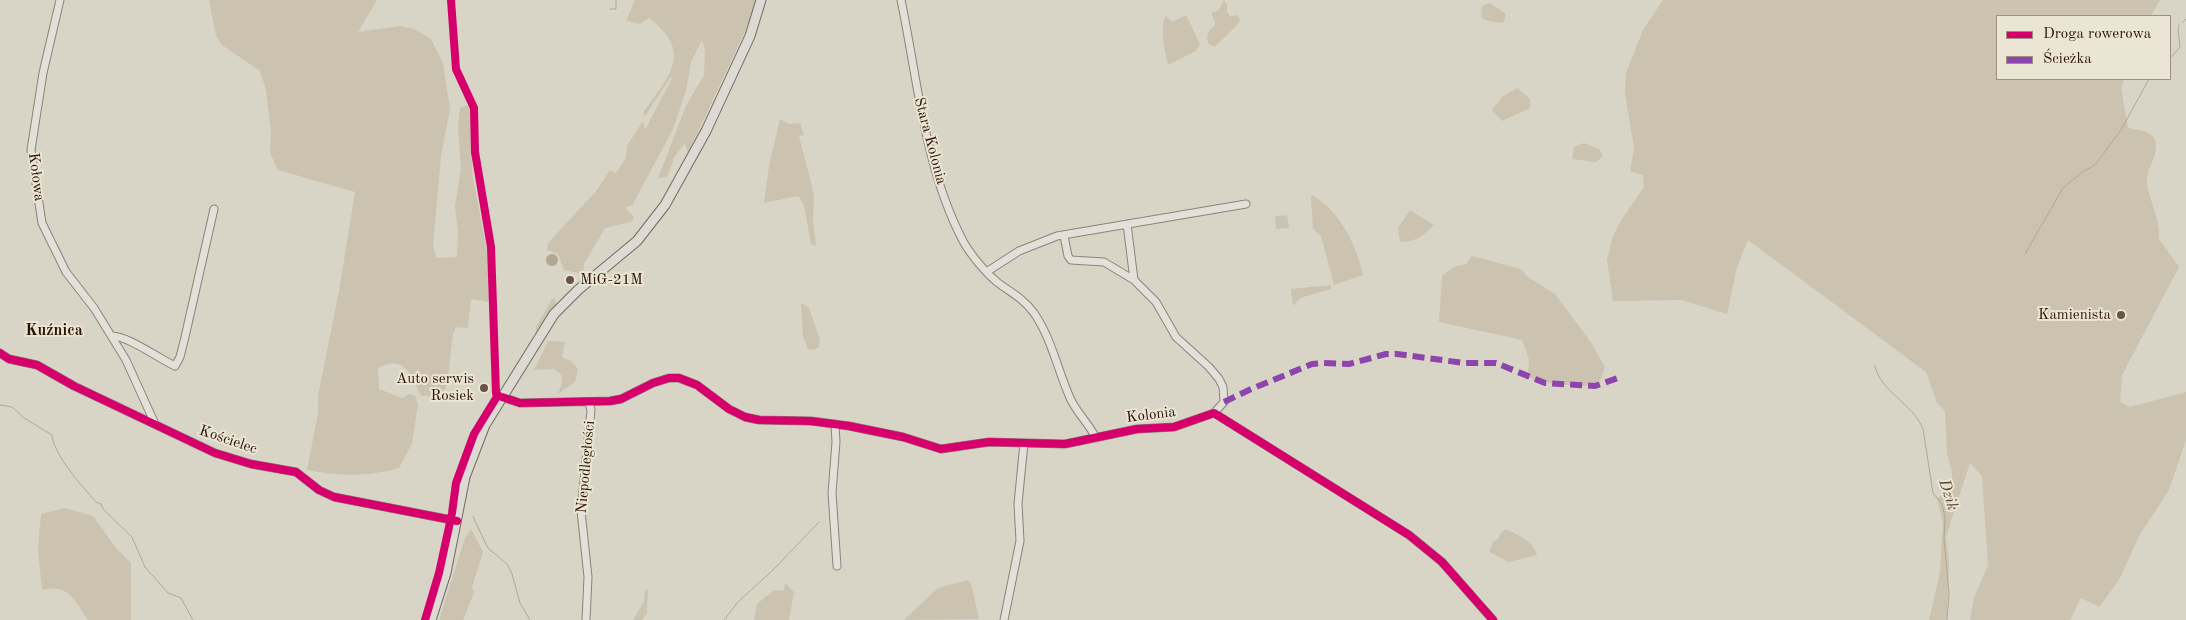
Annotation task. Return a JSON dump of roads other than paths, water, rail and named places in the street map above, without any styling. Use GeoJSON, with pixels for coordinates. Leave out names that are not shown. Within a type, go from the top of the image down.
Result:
{"type":"FeatureCollection","features":[{"type":"Feature","properties":{"kind":"main road"},"geometry":{"type":"LineString","coordinates":[[431,620],[446,572],[465,477],[478,442],[502,397],[554,314],[578,290],[637,241],[665,205],[702,138],[750,36],[761,0]]}},
{"type":"Feature","properties":{"kind":"street","name":"Kołowa"},"geometry":{"type":"LineString","coordinates":[[60,0],[41,82],[32,141],[32,165],[42,223],[49,242],[66,272],[112,336],[126,360],[155,424]]}},
{"type":"Feature","properties":{"kind":"street","name":"Stara Kolonia"},"geometry":{"type":"LineString","coordinates":[[901,0],[920,111],[944,196],[966,246],[998,283],[1022,299],[1034,314],[1043,329],[1076,409],[1096,438]]}},
{"type":"Feature","properties":{"kind":"street"},"geometry":{"type":"LineString","coordinates":[[988,271],[1019,251],[1058,236],[1246,204]]}},
{"type":"Feature","properties":{"kind":"street"},"geometry":{"type":"LineString","coordinates":[[112,336],[125,338],[157,358],[175,366],[180,357],[185,337],[214,209]]}},
{"type":"Feature","properties":{"kind":"street"},"geometry":{"type":"LineString","coordinates":[[1128,224],[1134,280]]}},
{"type":"Feature","properties":{"kind":"street"},"geometry":{"type":"LineString","coordinates":[[1064,236],[1068,256],[1071,260],[1104,262],[1134,280],[1156,302],[1176,337],[1209,367],[1219,379],[1223,387],[1224,402],[1214,414],[1409,535],[1442,562],[1493,620]]}},
{"type":"Feature","properties":{"kind":"street","name":"Kościelec"},"geometry":{"type":"LineString","coordinates":[[0,354],[9,359],[37,366],[196,445],[233,459],[296,472],[319,490],[334,497],[456,521]]}},
{"type":"Feature","properties":{"kind":"street","name":"Niepodległości"},"geometry":{"type":"LineString","coordinates":[[586,620],[588,577],[581,511],[591,410],[589,403],[621,399],[653,383],[669,378],[679,378],[697,384],[729,409],[745,417],[759,420],[835,424]]}},
{"type":"Feature","properties":{"kind":"street"},"geometry":{"type":"LineString","coordinates":[[502,397],[520,403],[589,403]]}},
{"type":"Feature","properties":{"kind":"street","name":"Kolonia"},"geometry":{"type":"LineString","coordinates":[[835,424],[894,435],[941,449],[989,442],[1065,444],[1137,429],[1174,427],[1214,414]]}},
{"type":"Feature","properties":{"kind":"street"},"geometry":{"type":"LineString","coordinates":[[835,424],[836,442],[832,493],[837,566]]}},
{"type":"Feature","properties":{"kind":"street"},"geometry":{"type":"LineString","coordinates":[[1004,620],[1020,541],[1018,504],[1024,443]]}},
{"type":"Feature","properties":{"kind":"waterway"},"geometry":{"type":"LineString","coordinates":[[610,9],[616,9],[616,0]]}},
{"type":"Feature","properties":{"kind":"waterway"},"geometry":{"type":"LineString","coordinates":[[2183,22],[2186,19]]}},
{"type":"Feature","properties":{"kind":"waterway"},"geometry":{"type":"LineString","coordinates":[[2171,57],[2180,47],[2179,25]]}},
{"type":"Feature","properties":{"kind":"waterway"},"geometry":{"type":"LineString","coordinates":[[2025,254],[2063,188],[2082,172],[2095,165],[2121,130],[2148,80]]}},
{"type":"Feature","properties":{"kind":"waterway","name":"Dzik"},"geometry":{"type":"LineString","coordinates":[[1875,366],[1883,383],[1912,412],[1923,429],[1933,493],[1942,504],[1945,517],[1944,539],[1949,593],[1947,620]]}},
{"type":"Feature","properties":{"kind":"waterway"},"geometry":{"type":"LineString","coordinates":[[0,405],[12,407],[24,418],[52,435],[57,451],[63,461],[96,502],[101,504],[103,509],[132,537],[145,567],[168,593],[181,598],[193,620]]}},
{"type":"Feature","properties":{"kind":"waterway"},"geometry":{"type":"LineString","coordinates":[[473,517],[488,548],[507,564],[512,574],[520,603],[530,620]]}},
{"type":"Feature","properties":{"kind":"waterway"},"geometry":{"type":"LineString","coordinates":[[724,620],[738,602],[774,569],[819,522]]}},
{"type":"Feature","properties":{"kind":"place","name":"MiG-21M"},"geometry":{"type":"Point","coordinates":[570,280]}},
{"type":"Feature","properties":{"kind":"place","name":"Kamienista"},"geometry":{"type":"Point","coordinates":[2121,315]}},
{"type":"Feature","properties":{"kind":"place","name":"Auto serwis Rosiek"},"geometry":{"type":"Point","coordinates":[484,388]}},
{"type":"Feature","properties":{"kind":"district","name":"Kuźnica"},"geometry":{"type":"Point","coordinates":[54,331]}}]}
